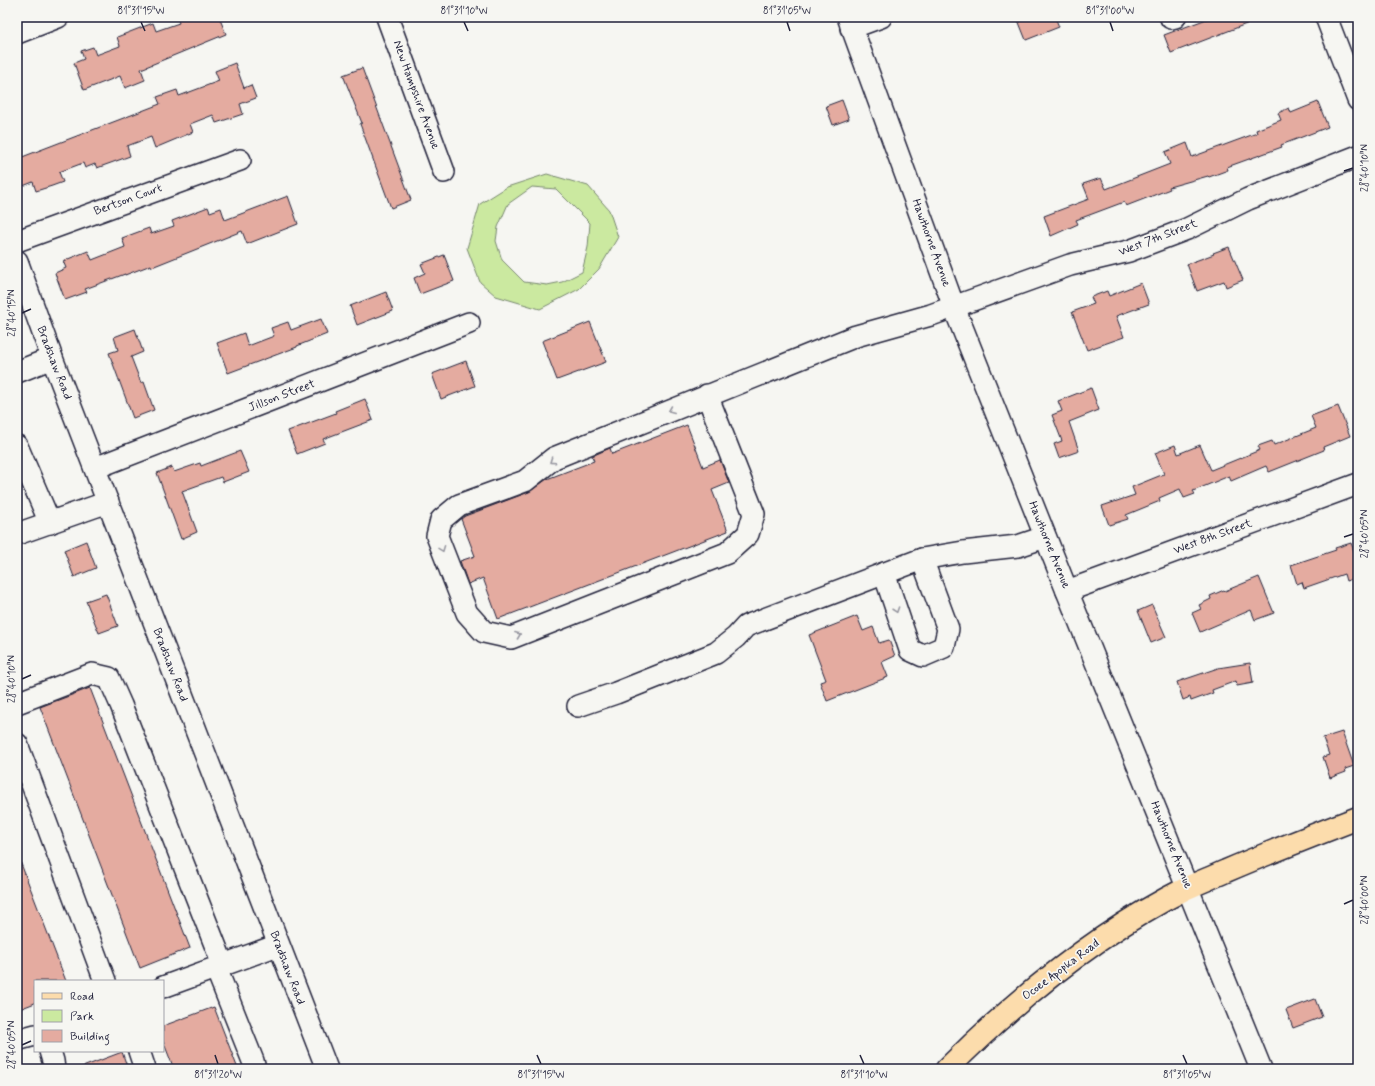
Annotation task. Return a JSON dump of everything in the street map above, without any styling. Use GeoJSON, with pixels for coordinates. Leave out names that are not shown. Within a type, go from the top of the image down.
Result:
{"type":"FeatureCollection","features":[{"type":"Feature","properties":{"kind":"main road","name":"Ocoee Apopka Road"},"geometry":{"type":"LineString","coordinates":[[947,1069],[982,1034],[1043,981],[1084,951],[1142,914],[1188,888],[1257,858],[1358,818]]}},
{"type":"Feature","properties":{"kind":"street"},"geometry":{"type":"LineString","coordinates":[[17,33],[58,17]]}},
{"type":"Feature","properties":{"kind":"street","name":"New Hampshire Avenue"},"geometry":{"type":"LineString","coordinates":[[387,17],[444,172]]}},
{"type":"Feature","properties":{"kind":"street"},"geometry":{"type":"LineString","coordinates":[[850,23],[881,17]]}},
{"type":"Feature","properties":{"kind":"street"},"geometry":{"type":"LineString","coordinates":[[1326,17],[1358,100]]}},
{"type":"Feature","properties":{"kind":"street","name":"Hawthorne Avenue"},"geometry":{"type":"LineString","coordinates":[[850,23],[954,307],[1067,591],[1261,1069]]}},
{"type":"Feature","properties":{"kind":"street","name":"West 7th Street"},"geometry":{"type":"LineString","coordinates":[[707,395],[754,514],[748,534],[726,553],[511,638],[484,632],[467,613],[437,536],[440,520],[458,505],[525,481],[554,458],[707,395],[856,336],[954,307],[1070,265],[1129,251],[1187,229],[1248,199],[1358,156]]}},
{"type":"Feature","properties":{"kind":"street","name":"Bertson Court"},"geometry":{"type":"LineString","coordinates":[[17,241],[240,160]]}},
{"type":"Feature","properties":{"kind":"street","name":"Bradshaw Road"},"geometry":{"type":"LineString","coordinates":[[17,260],[52,358],[327,1069]]}},
{"type":"Feature","properties":{"kind":"street","name":"Jillson Street"},"geometry":{"type":"LineString","coordinates":[[95,468],[469,323]]}},
{"type":"Feature","properties":{"kind":"street"},"geometry":{"type":"LineString","coordinates":[[17,372],[52,358]]}},
{"type":"Feature","properties":{"kind":"street"},"geometry":{"type":"LineString","coordinates":[[17,446],[50,523]]}},
{"type":"Feature","properties":{"kind":"street","name":"West 8th Street"},"geometry":{"type":"LineString","coordinates":[[1067,591],[1358,484]]}},
{"type":"Feature","properties":{"kind":"street"},"geometry":{"type":"LineString","coordinates":[[17,534],[108,502]]}},
{"type":"Feature","properties":{"kind":"street"},"geometry":{"type":"LineString","coordinates":[[578,706],[616,693],[716,653],[736,637],[746,626],[922,559],[963,552],[1018,546],[1046,537]]}},
{"type":"Feature","properties":{"kind":"street"},"geometry":{"type":"LineString","coordinates":[[884,573],[910,650],[923,656],[944,647],[948,629],[922,559]]}},
{"type":"Feature","properties":{"kind":"street"},"geometry":{"type":"LineString","coordinates":[[17,703],[92,674],[109,678],[121,704],[219,967],[255,1069]]}},
{"type":"Feature","properties":{"kind":"street"},"geometry":{"type":"LineString","coordinates":[[17,744],[105,980]]}},
{"type":"Feature","properties":{"kind":"street"},"geometry":{"type":"LineString","coordinates":[[164,988],[278,945]]}},
{"type":"Feature","properties":{"kind":"street"},"geometry":{"type":"LineString","coordinates":[[17,1040],[34,1035]]}},
{"type":"Feature","properties":{"kind":"street"},"geometry":{"type":"LineString","coordinates":[[50,1052],[54,1061],[54,1069]]}},
{"type":"Feature","properties":{"kind":"street"},"geometry":{"type":"LineString","coordinates":[[139,1052],[145,1069]]}},
{"type":"Feature","properties":{"kind":"green space"},"geometry":{"type":"Polygon","coordinates":[[[547,174],[588,186],[609,210],[618,237],[599,269],[579,289],[540,309],[496,296],[480,282],[467,248],[480,204],[507,187],[547,174]],[[532,187],[508,204],[498,227],[496,241],[502,260],[524,282],[547,285],[562,282],[582,272],[588,247],[590,223],[556,189],[532,187]]]}},
{"type":"Feature","properties":{"kind":"building"},"geometry":{"type":"Polygon","coordinates":[[[177,17],[219,17],[226,34],[141,69],[145,80],[125,88],[120,76],[84,90],[74,63],[84,59],[81,51],[93,47],[96,55],[120,46],[117,37],[153,23],[156,31],[179,23],[177,17]]]}},
{"type":"Feature","properties":{"kind":"building"},"geometry":{"type":"Polygon","coordinates":[[[1025,17],[1055,17],[1059,27],[1026,40],[1018,20],[1025,17]]]}},
{"type":"Feature","properties":{"kind":"building"},"geometry":{"type":"Polygon","coordinates":[[[1212,17],[1262,18],[1171,53],[1164,35],[1212,17]]]}},
{"type":"Feature","properties":{"kind":"building"},"geometry":{"type":"Polygon","coordinates":[[[235,63],[244,88],[251,85],[256,98],[240,104],[243,114],[216,123],[213,115],[190,124],[193,132],[155,148],[151,137],[127,146],[130,156],[97,168],[95,164],[85,168],[83,163],[59,172],[63,182],[52,186],[36,191],[33,182],[23,186],[17,169],[17,159],[160,104],[157,97],[177,90],[179,96],[219,81],[215,71],[235,63]]]}},
{"type":"Feature","properties":{"kind":"building"},"geometry":{"type":"Polygon","coordinates":[[[362,68],[411,200],[391,208],[360,124],[362,123],[343,75],[362,68]]]}},
{"type":"Feature","properties":{"kind":"building"},"geometry":{"type":"Polygon","coordinates":[[[842,100],[849,119],[833,125],[826,106],[842,100]]]}},
{"type":"Feature","properties":{"kind":"building"},"geometry":{"type":"Polygon","coordinates":[[[1318,102],[1328,127],[1281,145],[1282,147],[1227,167],[1228,170],[1209,177],[1208,176],[1169,187],[1170,189],[1126,206],[1124,202],[1076,220],[1078,224],[1051,236],[1044,216],[1089,199],[1083,184],[1101,178],[1106,189],[1170,164],[1165,152],[1187,143],[1192,157],[1257,133],[1256,130],[1281,120],[1278,113],[1289,108],[1291,113],[1318,102]]]}},
{"type":"Feature","properties":{"kind":"building"},"geometry":{"type":"Polygon","coordinates":[[[288,196],[298,224],[247,244],[242,231],[152,267],[151,265],[85,289],[87,292],[65,300],[55,273],[66,268],[63,261],[88,251],[92,260],[125,247],[122,238],[149,228],[151,234],[174,226],[172,221],[208,207],[210,212],[221,208],[225,220],[288,196]]]}},
{"type":"Feature","properties":{"kind":"building"},"geometry":{"type":"Polygon","coordinates":[[[1229,247],[1243,280],[1226,287],[1224,281],[1197,291],[1187,264],[1229,247]]]}},
{"type":"Feature","properties":{"kind":"building"},"geometry":{"type":"Polygon","coordinates":[[[444,255],[454,281],[420,294],[414,278],[425,273],[421,264],[444,255]]]}},
{"type":"Feature","properties":{"kind":"building"},"geometry":{"type":"Polygon","coordinates":[[[1141,283],[1149,304],[1116,316],[1124,337],[1087,350],[1072,312],[1094,304],[1091,297],[1107,291],[1109,296],[1141,283]]]}},
{"type":"Feature","properties":{"kind":"building"},"geometry":{"type":"Polygon","coordinates":[[[386,292],[393,311],[357,325],[350,306],[386,292]]]}},
{"type":"Feature","properties":{"kind":"building"},"geometry":{"type":"Polygon","coordinates":[[[321,319],[327,334],[228,373],[217,343],[244,333],[248,346],[274,336],[271,328],[288,322],[291,330],[321,319]]]}},
{"type":"Feature","properties":{"kind":"building"},"geometry":{"type":"Polygon","coordinates":[[[590,322],[606,362],[557,380],[542,341],[590,322]]]}},
{"type":"Feature","properties":{"kind":"building"},"geometry":{"type":"Polygon","coordinates":[[[135,329],[143,352],[131,357],[141,383],[144,382],[154,410],[133,418],[109,353],[118,350],[114,337],[135,329]]]}},
{"type":"Feature","properties":{"kind":"building"},"geometry":{"type":"Polygon","coordinates":[[[466,361],[475,386],[441,399],[432,374],[466,361]]]}},
{"type":"Feature","properties":{"kind":"building"},"geometry":{"type":"Polygon","coordinates":[[[1091,388],[1099,410],[1069,422],[1079,451],[1059,458],[1054,444],[1062,441],[1052,415],[1062,411],[1058,401],[1091,388]]]}},
{"type":"Feature","properties":{"kind":"building"},"geometry":{"type":"Polygon","coordinates":[[[365,399],[373,420],[323,439],[325,443],[297,454],[288,431],[336,413],[335,411],[365,399]]]}},
{"type":"Feature","properties":{"kind":"building"},"geometry":{"type":"Polygon","coordinates":[[[1338,406],[1350,436],[1323,447],[1324,450],[1269,472],[1266,466],[1231,481],[1229,476],[1193,491],[1195,494],[1184,498],[1180,489],[1159,498],[1160,501],[1126,515],[1128,519],[1109,525],[1102,506],[1135,495],[1132,487],[1164,474],[1155,453],[1175,445],[1178,454],[1200,445],[1211,470],[1260,450],[1258,446],[1272,441],[1274,445],[1316,428],[1311,416],[1338,406]]]}},
{"type":"Feature","properties":{"kind":"building"},"geometry":{"type":"Polygon","coordinates":[[[687,425],[703,467],[720,460],[729,483],[712,490],[728,531],[498,619],[483,578],[468,584],[460,561],[475,556],[461,519],[465,516],[529,492],[547,479],[594,461],[592,456],[610,448],[612,454],[687,425]]]}},
{"type":"Feature","properties":{"kind":"building"},"geometry":{"type":"Polygon","coordinates":[[[240,451],[249,472],[223,482],[221,477],[182,491],[197,532],[181,539],[157,473],[172,467],[174,472],[200,463],[201,466],[240,451]]]}},
{"type":"Feature","properties":{"kind":"building"},"geometry":{"type":"Polygon","coordinates":[[[86,541],[96,568],[74,577],[64,550],[86,541]]]}},
{"type":"Feature","properties":{"kind":"building"},"geometry":{"type":"Polygon","coordinates":[[[1351,543],[1358,562],[1358,577],[1346,581],[1344,574],[1304,588],[1302,582],[1297,584],[1291,565],[1336,550],[1335,548],[1351,543]]]}},
{"type":"Feature","properties":{"kind":"building"},"geometry":{"type":"Polygon","coordinates":[[[1259,577],[1274,613],[1255,620],[1251,610],[1200,632],[1192,613],[1201,609],[1199,605],[1211,599],[1210,596],[1259,577]]]}},
{"type":"Feature","properties":{"kind":"building"},"geometry":{"type":"Polygon","coordinates":[[[106,594],[118,626],[99,633],[86,601],[106,594]]]}},
{"type":"Feature","properties":{"kind":"building"},"geometry":{"type":"Polygon","coordinates":[[[1152,605],[1166,637],[1151,643],[1138,611],[1152,605]]]}},
{"type":"Feature","properties":{"kind":"building"},"geometry":{"type":"Polygon","coordinates":[[[857,616],[863,631],[873,627],[879,643],[889,640],[895,656],[882,662],[888,677],[827,701],[820,682],[826,680],[809,635],[857,616]]]}},
{"type":"Feature","properties":{"kind":"building"},"geometry":{"type":"Polygon","coordinates":[[[1250,663],[1253,683],[1237,686],[1236,681],[1212,690],[1213,693],[1191,701],[1190,697],[1183,700],[1177,682],[1218,668],[1250,663]]]}},
{"type":"Feature","properties":{"kind":"building"},"geometry":{"type":"Polygon","coordinates":[[[90,688],[190,948],[140,968],[40,707],[90,688]]]}},
{"type":"Feature","properties":{"kind":"building"},"geometry":{"type":"Polygon","coordinates":[[[1342,732],[1354,766],[1345,769],[1346,772],[1330,778],[1323,757],[1329,755],[1323,738],[1342,732]]]}},
{"type":"Feature","properties":{"kind":"building"},"geometry":{"type":"Polygon","coordinates":[[[18,856],[66,980],[34,980],[34,1003],[17,1010],[18,856]]]}},
{"type":"Feature","properties":{"kind":"building"},"geometry":{"type":"Polygon","coordinates":[[[1315,999],[1322,1017],[1293,1028],[1286,1010],[1315,999]]]}},
{"type":"Feature","properties":{"kind":"building"},"geometry":{"type":"Polygon","coordinates":[[[214,1007],[238,1069],[174,1069],[164,1044],[164,1026],[214,1007]]]}},
{"type":"Feature","properties":{"kind":"building"},"geometry":{"type":"Polygon","coordinates":[[[122,1052],[128,1069],[80,1069],[80,1068],[122,1052]]]}}]}
